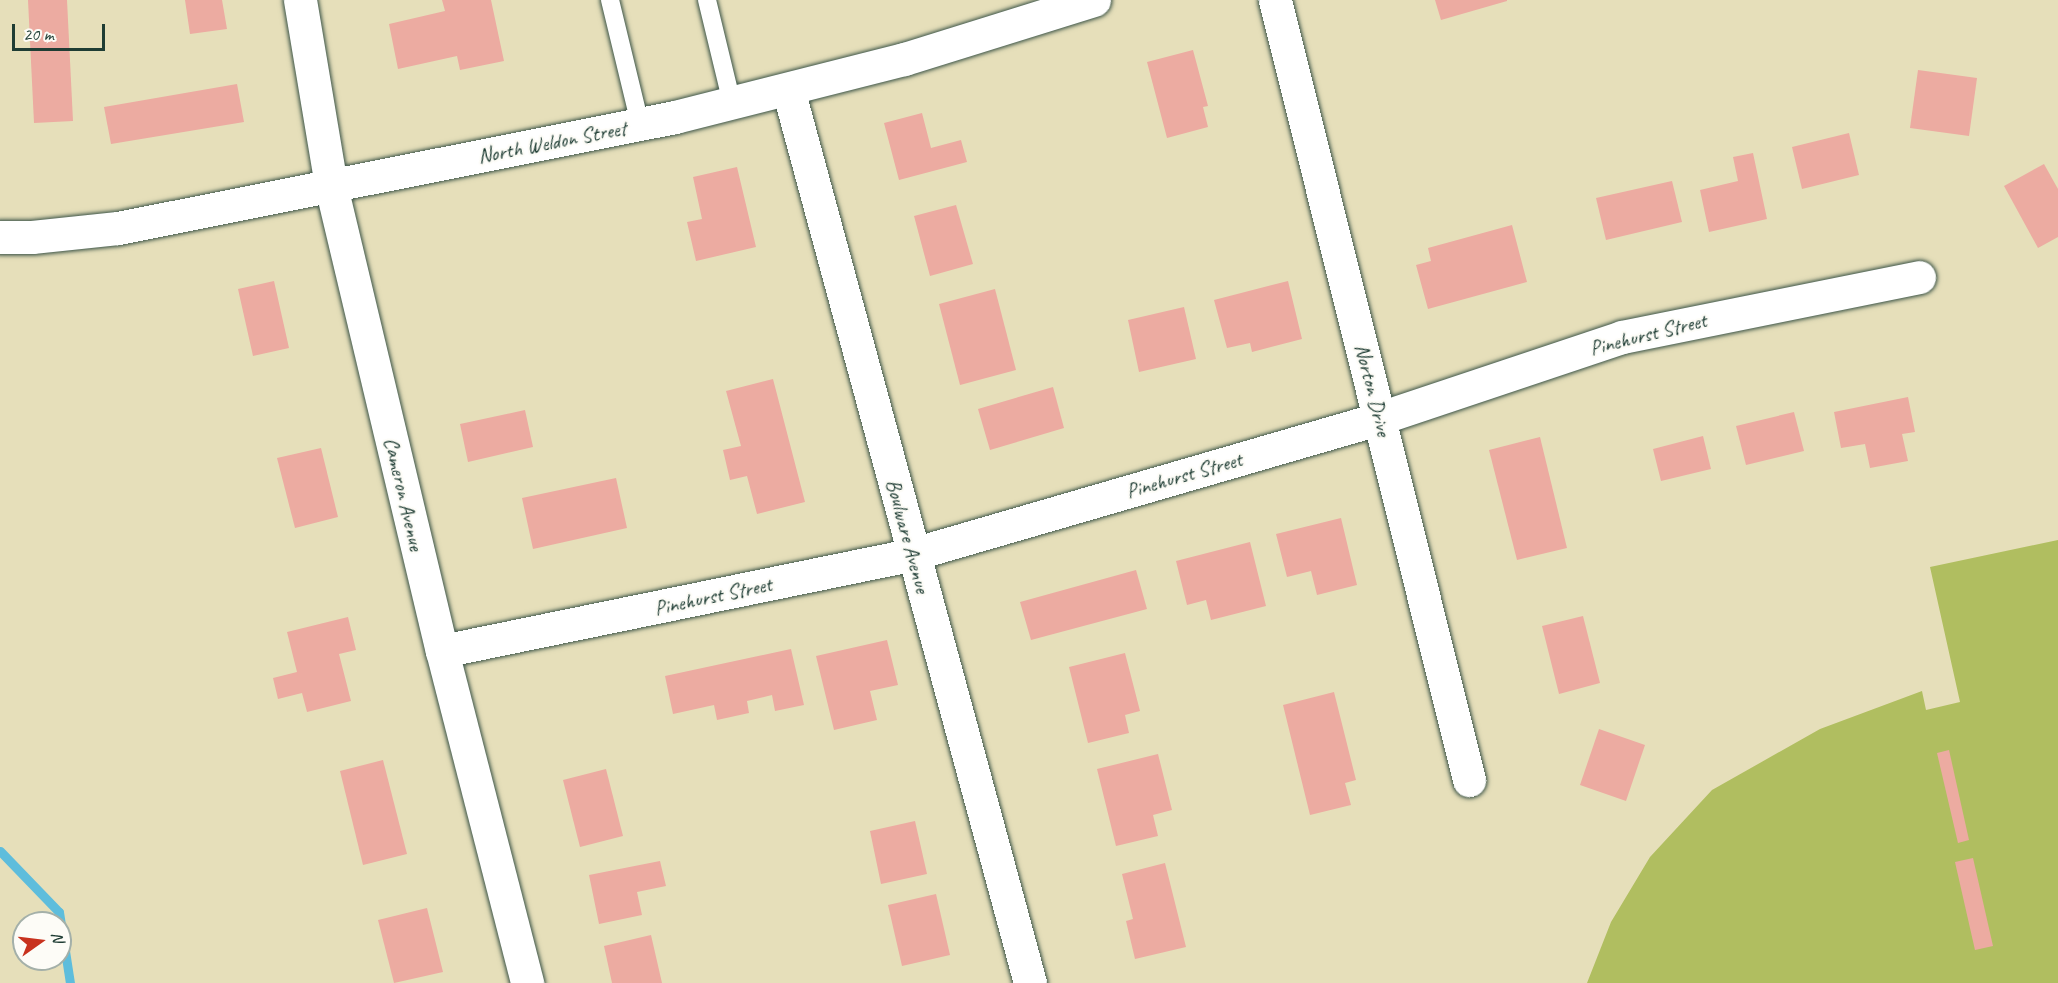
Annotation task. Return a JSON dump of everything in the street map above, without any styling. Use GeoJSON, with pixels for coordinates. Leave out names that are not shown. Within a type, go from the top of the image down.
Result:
{"type":"FeatureCollection","features":[{"type":"Feature","properties":{"kind":"street","name":"Cameron Avenue"},"geometry":{"type":"LineString","coordinates":[[300,0],[332,186],[442,651],[527,983]]}},
{"type":"Feature","properties":{"kind":"street","name":"North Weldon Street"},"geometry":{"type":"LineString","coordinates":[[0,237],[32,237],[118,228],[640,124],[904,59],[1094,0]]}},
{"type":"Feature","properties":{"kind":"street","name":"Norton Drive"},"geometry":{"type":"LineString","coordinates":[[1275,0],[1469,780]]}},
{"type":"Feature","properties":{"kind":"street","name":"Boulware Avenue"},"geometry":{"type":"LineString","coordinates":[[788,89],[1030,983]]}},
{"type":"Feature","properties":{"kind":"street","name":"Pinehurst Street"},"geometry":{"type":"LineString","coordinates":[[442,651],[913,554],[1380,418],[1622,337],[1919,277]]}},
{"type":"Feature","properties":{"kind":"lane"},"geometry":{"type":"LineString","coordinates":[[610,0],[640,124]]}},
{"type":"Feature","properties":{"kind":"lane"},"geometry":{"type":"LineString","coordinates":[[707,0],[732,103]]}},
{"type":"Feature","properties":{"kind":"green space"},"geometry":{"type":"Polygon","coordinates":[[[2058,540],[2058,983],[1587,983],[1611,922],[1650,857],[1712,790],[1820,729],[1922,691],[1926,710],[1960,702],[1930,567],[2058,540]]]}},
{"type":"Feature","properties":{"kind":"building"},"geometry":{"type":"Polygon","coordinates":[[[28,0],[67,0],[73,121],[34,123],[28,0]]]}},
{"type":"Feature","properties":{"kind":"building"},"geometry":{"type":"Polygon","coordinates":[[[185,0],[222,0],[227,29],[190,34],[185,0]]]}},
{"type":"Feature","properties":{"kind":"building"},"geometry":{"type":"Polygon","coordinates":[[[442,0],[491,0],[504,61],[460,70],[457,56],[398,69],[389,24],[445,11],[442,0]]]}},
{"type":"Feature","properties":{"kind":"building"},"geometry":{"type":"Polygon","coordinates":[[[1435,0],[1507,0],[1507,1],[1441,20],[1435,0]]]}},
{"type":"Feature","properties":{"kind":"building"},"geometry":{"type":"Polygon","coordinates":[[[1193,50],[1208,106],[1203,107],[1208,127],[1167,138],[1147,62],[1193,50]]]}},
{"type":"Feature","properties":{"kind":"building"},"geometry":{"type":"Polygon","coordinates":[[[1918,70],[1977,78],[1969,136],[1910,128],[1918,70]]]}},
{"type":"Feature","properties":{"kind":"building"},"geometry":{"type":"Polygon","coordinates":[[[237,84],[244,122],[111,144],[104,107],[237,84]]]}},
{"type":"Feature","properties":{"kind":"building"},"geometry":{"type":"Polygon","coordinates":[[[922,113],[931,148],[961,140],[967,162],[899,180],[884,123],[922,113]]]}},
{"type":"Feature","properties":{"kind":"building"},"geometry":{"type":"Polygon","coordinates":[[[1849,133],[1859,175],[1802,189],[1792,147],[1849,133]]]}},
{"type":"Feature","properties":{"kind":"building"},"geometry":{"type":"Polygon","coordinates":[[[1753,153],[1767,219],[1709,232],[1700,190],[1738,181],[1733,157],[1753,153]]]}},
{"type":"Feature","properties":{"kind":"building"},"geometry":{"type":"Polygon","coordinates":[[[2044,164],[2058,189],[2058,237],[2038,248],[2004,186],[2044,164]]]}},
{"type":"Feature","properties":{"kind":"building"},"geometry":{"type":"Polygon","coordinates":[[[737,167],[756,247],[696,261],[687,222],[702,219],[693,177],[737,167]]]}},
{"type":"Feature","properties":{"kind":"building"},"geometry":{"type":"Polygon","coordinates":[[[1672,181],[1682,222],[1606,240],[1596,198],[1672,181]]]}},
{"type":"Feature","properties":{"kind":"building"},"geometry":{"type":"Polygon","coordinates":[[[956,205],[973,264],[930,276],[914,216],[956,205]]]}},
{"type":"Feature","properties":{"kind":"building"},"geometry":{"type":"Polygon","coordinates":[[[1512,225],[1527,282],[1428,309],[1416,265],[1431,261],[1428,248],[1512,225]]]}},
{"type":"Feature","properties":{"kind":"building"},"geometry":{"type":"Polygon","coordinates":[[[274,281],[289,348],[253,356],[238,289],[274,281]]]}},
{"type":"Feature","properties":{"kind":"building"},"geometry":{"type":"Polygon","coordinates":[[[1288,281],[1302,339],[1252,352],[1250,343],[1227,348],[1214,300],[1288,281]]]}},
{"type":"Feature","properties":{"kind":"building"},"geometry":{"type":"Polygon","coordinates":[[[995,289],[1016,370],[960,385],[939,304],[995,289]]]}},
{"type":"Feature","properties":{"kind":"building"},"geometry":{"type":"Polygon","coordinates":[[[1184,307],[1196,359],[1139,372],[1128,320],[1184,307]]]}},
{"type":"Feature","properties":{"kind":"building"},"geometry":{"type":"Polygon","coordinates":[[[773,379],[805,502],[757,514],[747,476],[730,480],[723,450],[741,446],[726,391],[773,379]]]}},
{"type":"Feature","properties":{"kind":"building"},"geometry":{"type":"Polygon","coordinates":[[[1053,387],[1064,428],[990,450],[978,409],[1053,387]]]}},
{"type":"Feature","properties":{"kind":"building"},"geometry":{"type":"Polygon","coordinates":[[[1908,397],[1915,432],[1902,434],[1908,461],[1870,468],[1865,444],[1841,448],[1834,412],[1908,397]]]}},
{"type":"Feature","properties":{"kind":"building"},"geometry":{"type":"Polygon","coordinates":[[[525,410],[533,447],[468,462],[460,424],[525,410]]]}},
{"type":"Feature","properties":{"kind":"building"},"geometry":{"type":"Polygon","coordinates":[[[1794,412],[1804,451],[1746,465],[1736,426],[1794,412]]]}},
{"type":"Feature","properties":{"kind":"building"},"geometry":{"type":"Polygon","coordinates":[[[1703,436],[1711,469],[1661,481],[1653,449],[1703,436]]]}},
{"type":"Feature","properties":{"kind":"building"},"geometry":{"type":"Polygon","coordinates":[[[1540,437],[1567,548],[1517,560],[1489,450],[1540,437]]]}},
{"type":"Feature","properties":{"kind":"building"},"geometry":{"type":"Polygon","coordinates":[[[321,448],[338,517],[295,528],[277,458],[321,448]]]}},
{"type":"Feature","properties":{"kind":"building"},"geometry":{"type":"Polygon","coordinates":[[[616,478],[627,528],[533,549],[522,498],[616,478]]]}},
{"type":"Feature","properties":{"kind":"building"},"geometry":{"type":"Polygon","coordinates":[[[1341,518],[1357,585],[1317,595],[1311,571],[1287,577],[1276,534],[1341,518]]]}},
{"type":"Feature","properties":{"kind":"building"},"geometry":{"type":"Polygon","coordinates":[[[1250,542],[1266,606],[1211,620],[1206,600],[1187,605],[1176,561],[1250,542]]]}},
{"type":"Feature","properties":{"kind":"building"},"geometry":{"type":"Polygon","coordinates":[[[1136,570],[1147,609],[1031,640],[1020,602],[1136,570]]]}},
{"type":"Feature","properties":{"kind":"building"},"geometry":{"type":"Polygon","coordinates":[[[1583,616],[1600,683],[1559,694],[1542,626],[1583,616]]]}},
{"type":"Feature","properties":{"kind":"building"},"geometry":{"type":"Polygon","coordinates":[[[348,617],[356,650],[339,654],[351,701],[307,712],[302,693],[278,699],[273,678],[297,672],[287,632],[348,617]]]}},
{"type":"Feature","properties":{"kind":"building"},"geometry":{"type":"Polygon","coordinates":[[[887,640],[898,685],[870,691],[877,720],[834,730],[816,656],[887,640]]]}},
{"type":"Feature","properties":{"kind":"building"},"geometry":{"type":"Polygon","coordinates":[[[791,649],[804,705],[775,711],[772,695],[747,701],[749,713],[717,720],[714,705],[673,714],[665,676],[791,649]]]}},
{"type":"Feature","properties":{"kind":"building"},"geometry":{"type":"Polygon","coordinates":[[[1125,653],[1140,711],[1125,715],[1129,733],[1088,743],[1069,667],[1125,653]]]}},
{"type":"Feature","properties":{"kind":"building"},"geometry":{"type":"Polygon","coordinates":[[[1334,692],[1356,780],[1345,783],[1351,805],[1310,815],[1283,705],[1334,692]]]}},
{"type":"Feature","properties":{"kind":"building"},"geometry":{"type":"Polygon","coordinates":[[[1599,729],[1645,745],[1626,801],[1580,785],[1599,729]]]}},
{"type":"Feature","properties":{"kind":"building"},"geometry":{"type":"Polygon","coordinates":[[[1949,750],[1969,840],[1958,843],[1937,753],[1949,750]]]}},
{"type":"Feature","properties":{"kind":"building"},"geometry":{"type":"Polygon","coordinates":[[[1158,754],[1172,810],[1153,815],[1158,836],[1116,846],[1097,769],[1158,754]]]}},
{"type":"Feature","properties":{"kind":"building"},"geometry":{"type":"Polygon","coordinates":[[[383,760],[407,854],[363,865],[340,771],[383,760]]]}},
{"type":"Feature","properties":{"kind":"building"},"geometry":{"type":"Polygon","coordinates":[[[606,769],[623,836],[580,847],[563,780],[606,769]]]}},
{"type":"Feature","properties":{"kind":"building"},"geometry":{"type":"Polygon","coordinates":[[[915,821],[927,874],[881,884],[870,831],[915,821]]]}},
{"type":"Feature","properties":{"kind":"building"},"geometry":{"type":"Polygon","coordinates":[[[1973,858],[1993,946],[1975,950],[1955,862],[1973,858]]]}},
{"type":"Feature","properties":{"kind":"building"},"geometry":{"type":"Polygon","coordinates":[[[660,861],[666,886],[637,892],[642,915],[599,924],[589,875],[660,861]]]}},
{"type":"Feature","properties":{"kind":"building"},"geometry":{"type":"Polygon","coordinates":[[[1165,863],[1186,947],[1135,959],[1126,921],[1133,919],[1122,874],[1165,863]]]}},
{"type":"Feature","properties":{"kind":"building"},"geometry":{"type":"Polygon","coordinates":[[[936,894],[950,955],[902,966],[888,905],[936,894]]]}},
{"type":"Feature","properties":{"kind":"building"},"geometry":{"type":"Polygon","coordinates":[[[427,908],[443,972],[394,983],[378,920],[427,908]]]}},
{"type":"Feature","properties":{"kind":"building"},"geometry":{"type":"Polygon","coordinates":[[[651,935],[662,983],[612,983],[604,946],[651,935]]]}},
{"type":"Feature","properties":{"kind":"waterway"},"geometry":{"type":"LineString","coordinates":[[0,851],[59,912],[70,983]]}}]}
